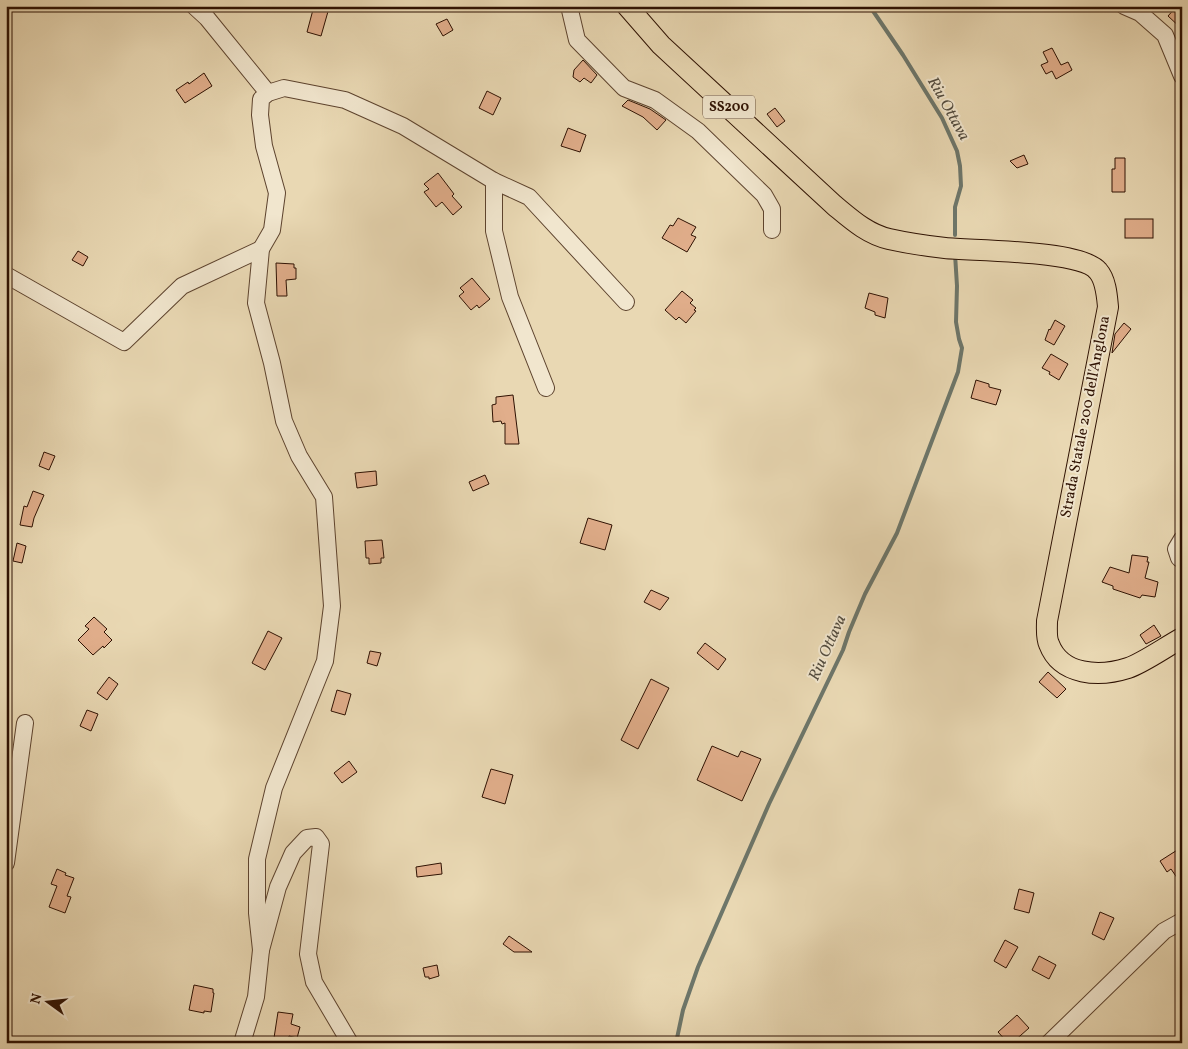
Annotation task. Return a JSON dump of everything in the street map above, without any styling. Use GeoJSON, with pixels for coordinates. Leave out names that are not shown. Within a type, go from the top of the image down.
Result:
{"type":"FeatureCollection","features":[{"type":"Feature","properties":{"kind":"main road","name":"Strada Statale 200 dell'Anglona"},"geometry":{"type":"LineString","coordinates":[[628,6],[661,45],[834,205],[856,223],[874,234],[888,239],[944,248],[1062,256],[1086,263],[1098,271],[1106,288],[1108,307],[1047,621],[1048,643],[1056,657],[1068,668],[1086,673],[1111,672],[1129,668],[1182,638]]}},
{"type":"Feature","properties":{"kind":"street"},"geometry":{"type":"LineString","coordinates":[[194,6],[207,18],[268,93]]}},
{"type":"Feature","properties":{"kind":"street"},"geometry":{"type":"LineString","coordinates":[[569,6],[577,40],[624,88],[655,100],[698,131],[764,195],[772,209],[772,230]]}},
{"type":"Feature","properties":{"kind":"street"},"geometry":{"type":"LineString","coordinates":[[1124,6],[1140,13],[1165,35],[1182,76]]}},
{"type":"Feature","properties":{"kind":"street"},"geometry":{"type":"LineString","coordinates":[[261,950],[257,913],[257,859],[274,788],[325,661],[332,606],[324,497],[299,456],[284,421],[272,363],[256,303],[261,249],[272,230],[276,192],[264,146],[260,115],[261,100],[268,93],[284,88],[345,100],[403,126],[494,181],[529,197],[626,302]]}},
{"type":"Feature","properties":{"kind":"street"},"geometry":{"type":"LineString","coordinates":[[494,181],[494,231],[508,288],[546,388]]}},
{"type":"Feature","properties":{"kind":"street"},"geometry":{"type":"LineString","coordinates":[[6,275],[124,342],[182,286],[261,249]]}},
{"type":"Feature","properties":{"kind":"street"},"geometry":{"type":"LineString","coordinates":[[1182,540],[1176,549],[1178,558],[1182,560]]}},
{"type":"Feature","properties":{"kind":"street"},"geometry":{"type":"LineString","coordinates":[[6,863],[25,722]]}},
{"type":"Feature","properties":{"kind":"street"},"geometry":{"type":"LineString","coordinates":[[242,1043],[256,997],[261,950],[278,887],[293,853],[307,838],[316,837],[320,844],[308,954],[314,982],[350,1043]]}},
{"type":"Feature","properties":{"kind":"street"},"geometry":{"type":"LineString","coordinates":[[1048,1043],[1164,931],[1182,921]]}},
{"type":"Feature","properties":{"kind":"building"},"geometry":{"type":"Polygon","coordinates":[[[314,6],[329,8],[321,36],[307,32],[314,6]]]}},
{"type":"Feature","properties":{"kind":"building"},"geometry":{"type":"Polygon","coordinates":[[[1177,6],[1182,6],[1182,29],[1168,16],[1177,6]]]}},
{"type":"Feature","properties":{"kind":"building"},"geometry":{"type":"Polygon","coordinates":[[[447,19],[453,30],[443,36],[436,24],[447,19]]]}},
{"type":"Feature","properties":{"kind":"building"},"geometry":{"type":"Polygon","coordinates":[[[1052,48],[1061,65],[1068,62],[1072,70],[1056,79],[1052,71],[1046,74],[1041,65],[1048,62],[1043,52],[1052,48]]]}},
{"type":"Feature","properties":{"kind":"building"},"geometry":{"type":"Polygon","coordinates":[[[583,60],[597,75],[591,83],[584,78],[580,82],[573,77],[574,70],[583,60]]]}},
{"type":"Feature","properties":{"kind":"building"},"geometry":{"type":"Polygon","coordinates":[[[204,73],[212,86],[185,103],[176,90],[188,82],[189,84],[204,73]]]}},
{"type":"Feature","properties":{"kind":"building"},"geometry":{"type":"Polygon","coordinates":[[[487,91],[501,98],[493,115],[479,108],[487,91]]]}},
{"type":"Feature","properties":{"kind":"building"},"geometry":{"type":"Polygon","coordinates":[[[628,100],[650,109],[666,120],[657,130],[643,117],[622,106],[628,100]]]}},
{"type":"Feature","properties":{"kind":"building"},"geometry":{"type":"Polygon","coordinates":[[[775,108],[785,121],[777,127],[767,114],[775,108]]]}},
{"type":"Feature","properties":{"kind":"building"},"geometry":{"type":"Polygon","coordinates":[[[568,128],[586,135],[580,152],[561,146],[568,128]]]}},
{"type":"Feature","properties":{"kind":"building"},"geometry":{"type":"Polygon","coordinates":[[[1024,155],[1028,164],[1017,168],[1010,161],[1024,155]]]}},
{"type":"Feature","properties":{"kind":"building"},"geometry":{"type":"Polygon","coordinates":[[[1115,158],[1125,158],[1125,192],[1112,192],[1112,169],[1115,169],[1115,158]]]}},
{"type":"Feature","properties":{"kind":"building"},"geometry":{"type":"Polygon","coordinates":[[[438,173],[454,194],[452,196],[462,207],[453,215],[442,202],[436,207],[424,192],[429,189],[424,184],[438,173]]]}},
{"type":"Feature","properties":{"kind":"building"},"geometry":{"type":"Polygon","coordinates":[[[678,218],[696,227],[691,235],[696,237],[687,252],[662,238],[670,225],[673,226],[678,218]]]}},
{"type":"Feature","properties":{"kind":"building"},"geometry":{"type":"Polygon","coordinates":[[[1125,219],[1153,219],[1153,238],[1125,238],[1125,219]]]}},
{"type":"Feature","properties":{"kind":"building"},"geometry":{"type":"Polygon","coordinates":[[[78,251],[88,257],[83,266],[72,260],[78,251]]]}},
{"type":"Feature","properties":{"kind":"building"},"geometry":{"type":"Polygon","coordinates":[[[276,263],[294,264],[294,268],[296,268],[296,279],[286,280],[287,296],[277,296],[276,263]]]}},
{"type":"Feature","properties":{"kind":"building"},"geometry":{"type":"Polygon","coordinates":[[[472,278],[490,299],[479,308],[477,305],[471,310],[459,296],[464,292],[460,288],[472,278]]]}},
{"type":"Feature","properties":{"kind":"building"},"geometry":{"type":"Polygon","coordinates":[[[682,291],[693,300],[690,303],[696,308],[694,310],[696,311],[686,323],[679,317],[676,320],[665,310],[682,291]]]}},
{"type":"Feature","properties":{"kind":"building"},"geometry":{"type":"Polygon","coordinates":[[[869,293],[888,298],[885,318],[875,315],[875,312],[865,308],[869,293]]]}},
{"type":"Feature","properties":{"kind":"building"},"geometry":{"type":"Polygon","coordinates":[[[1055,320],[1065,326],[1054,345],[1045,340],[1055,320]]]}},
{"type":"Feature","properties":{"kind":"building"},"geometry":{"type":"Polygon","coordinates":[[[1124,323],[1131,329],[1112,353],[1115,334],[1124,323]]]}},
{"type":"Feature","properties":{"kind":"building"},"geometry":{"type":"Polygon","coordinates":[[[1051,354],[1068,364],[1059,380],[1042,368],[1051,354]]]}},
{"type":"Feature","properties":{"kind":"building"},"geometry":{"type":"Polygon","coordinates":[[[976,380],[989,384],[989,387],[1001,390],[996,405],[971,398],[976,380]]]}},
{"type":"Feature","properties":{"kind":"building"},"geometry":{"type":"Polygon","coordinates":[[[513,395],[519,444],[505,444],[505,423],[502,424],[501,421],[493,422],[492,405],[496,404],[496,397],[513,395]]]}},
{"type":"Feature","properties":{"kind":"building"},"geometry":{"type":"Polygon","coordinates":[[[44,452],[55,456],[49,470],[39,466],[44,452]]]}},
{"type":"Feature","properties":{"kind":"building"},"geometry":{"type":"Polygon","coordinates":[[[376,471],[377,485],[357,488],[355,473],[376,471]]]}},
{"type":"Feature","properties":{"kind":"building"},"geometry":{"type":"Polygon","coordinates":[[[485,475],[489,484],[473,491],[469,482],[485,475]]]}},
{"type":"Feature","properties":{"kind":"building"},"geometry":{"type":"Polygon","coordinates":[[[33,491],[44,495],[32,527],[20,525],[24,506],[27,507],[33,491]]]}},
{"type":"Feature","properties":{"kind":"building"},"geometry":{"type":"Polygon","coordinates":[[[588,518],[612,525],[605,550],[580,543],[588,518]]]}},
{"type":"Feature","properties":{"kind":"building"},"geometry":{"type":"Polygon","coordinates":[[[382,540],[384,558],[381,558],[381,563],[369,564],[369,558],[366,558],[365,541],[382,540]]]}},
{"type":"Feature","properties":{"kind":"building"},"geometry":{"type":"Polygon","coordinates":[[[17,543],[26,546],[22,563],[13,561],[17,543]]]}},
{"type":"Feature","properties":{"kind":"building"},"geometry":{"type":"Polygon","coordinates":[[[1132,555],[1148,557],[1147,562],[1149,562],[1145,578],[1158,582],[1155,597],[1142,595],[1140,598],[1113,589],[1113,586],[1102,582],[1110,567],[1129,573],[1132,555]]]}},
{"type":"Feature","properties":{"kind":"building"},"geometry":{"type":"Polygon","coordinates":[[[651,590],[669,598],[660,610],[644,602],[651,590]]]}},
{"type":"Feature","properties":{"kind":"building"},"geometry":{"type":"Polygon","coordinates":[[[94,617],[107,629],[104,632],[112,640],[93,655],[78,640],[89,629],[85,626],[94,617]]]}},
{"type":"Feature","properties":{"kind":"building"},"geometry":{"type":"Polygon","coordinates":[[[1154,625],[1161,636],[1146,644],[1140,635],[1154,625]]]}},
{"type":"Feature","properties":{"kind":"building"},"geometry":{"type":"Polygon","coordinates":[[[268,631],[282,638],[265,670],[252,663],[268,631]]]}},
{"type":"Feature","properties":{"kind":"building"},"geometry":{"type":"Polygon","coordinates":[[[705,643],[726,659],[718,670],[697,653],[705,643]]]}},
{"type":"Feature","properties":{"kind":"building"},"geometry":{"type":"Polygon","coordinates":[[[370,651],[381,653],[377,666],[367,663],[370,651]]]}},
{"type":"Feature","properties":{"kind":"building"},"geometry":{"type":"Polygon","coordinates":[[[1048,672],[1066,689],[1057,698],[1039,682],[1048,672]]]}},
{"type":"Feature","properties":{"kind":"building"},"geometry":{"type":"Polygon","coordinates":[[[109,677],[118,684],[107,700],[97,693],[109,677]]]}},
{"type":"Feature","properties":{"kind":"building"},"geometry":{"type":"Polygon","coordinates":[[[651,679],[669,688],[638,749],[621,740],[651,679]]]}},
{"type":"Feature","properties":{"kind":"building"},"geometry":{"type":"Polygon","coordinates":[[[337,690],[351,694],[345,715],[331,711],[337,690]]]}},
{"type":"Feature","properties":{"kind":"building"},"geometry":{"type":"Polygon","coordinates":[[[87,710],[98,714],[91,731],[80,726],[87,710]]]}},
{"type":"Feature","properties":{"kind":"building"},"geometry":{"type":"Polygon","coordinates":[[[712,746],[738,757],[741,751],[761,759],[742,801],[697,780],[712,746]]]}},
{"type":"Feature","properties":{"kind":"building"},"geometry":{"type":"Polygon","coordinates":[[[349,761],[357,772],[342,783],[334,773],[349,761]]]}},
{"type":"Feature","properties":{"kind":"building"},"geometry":{"type":"Polygon","coordinates":[[[491,769],[513,775],[505,804],[482,797],[491,769]]]}},
{"type":"Feature","properties":{"kind":"building"},"geometry":{"type":"Polygon","coordinates":[[[1182,847],[1182,885],[1171,869],[1167,872],[1160,861],[1182,847]]]}},
{"type":"Feature","properties":{"kind":"building"},"geometry":{"type":"Polygon","coordinates":[[[441,863],[442,874],[417,877],[416,867],[441,863]]]}},
{"type":"Feature","properties":{"kind":"building"},"geometry":{"type":"Polygon","coordinates":[[[57,869],[66,873],[65,875],[74,878],[67,896],[71,897],[65,913],[49,907],[57,886],[51,884],[57,869]]]}},
{"type":"Feature","properties":{"kind":"building"},"geometry":{"type":"Polygon","coordinates":[[[1019,889],[1034,893],[1029,913],[1014,909],[1019,889]]]}},
{"type":"Feature","properties":{"kind":"building"},"geometry":{"type":"Polygon","coordinates":[[[1100,912],[1114,918],[1104,940],[1092,934],[1100,912]]]}},
{"type":"Feature","properties":{"kind":"building"},"geometry":{"type":"Polygon","coordinates":[[[509,936],[532,952],[514,952],[503,944],[509,936]]]}},
{"type":"Feature","properties":{"kind":"building"},"geometry":{"type":"Polygon","coordinates":[[[1005,940],[1018,947],[1006,968],[994,961],[1005,940]]]}},
{"type":"Feature","properties":{"kind":"building"},"geometry":{"type":"Polygon","coordinates":[[[1039,956],[1056,965],[1049,979],[1032,970],[1039,956]]]}},
{"type":"Feature","properties":{"kind":"building"},"geometry":{"type":"Polygon","coordinates":[[[437,965],[439,976],[429,979],[429,977],[425,977],[423,968],[437,965]]]}},
{"type":"Feature","properties":{"kind":"building"},"geometry":{"type":"Polygon","coordinates":[[[194,985],[213,989],[211,1012],[204,1011],[204,1013],[189,1010],[194,985]]]}},
{"type":"Feature","properties":{"kind":"building"},"geometry":{"type":"Polygon","coordinates":[[[278,1012],[293,1014],[291,1024],[300,1027],[297,1038],[289,1036],[288,1041],[274,1038],[278,1012]]]}},
{"type":"Feature","properties":{"kind":"building"},"geometry":{"type":"Polygon","coordinates":[[[1017,1015],[1029,1028],[1012,1043],[1008,1043],[998,1032],[1017,1015]]]}},
{"type":"Feature","properties":{"kind":"waterway","name":"Riu Ottava"},"geometry":{"type":"LineString","coordinates":[[871,8],[942,118],[957,151],[961,186],[955,207],[955,235]]}},
{"type":"Feature","properties":{"kind":"waterway","name":"Riu Ottava"},"geometry":{"type":"LineString","coordinates":[[676,1043],[683,1010],[698,967],[769,804],[843,650],[865,594],[897,533],[958,372],[962,348],[956,322],[957,286],[955,254]]}}]}
